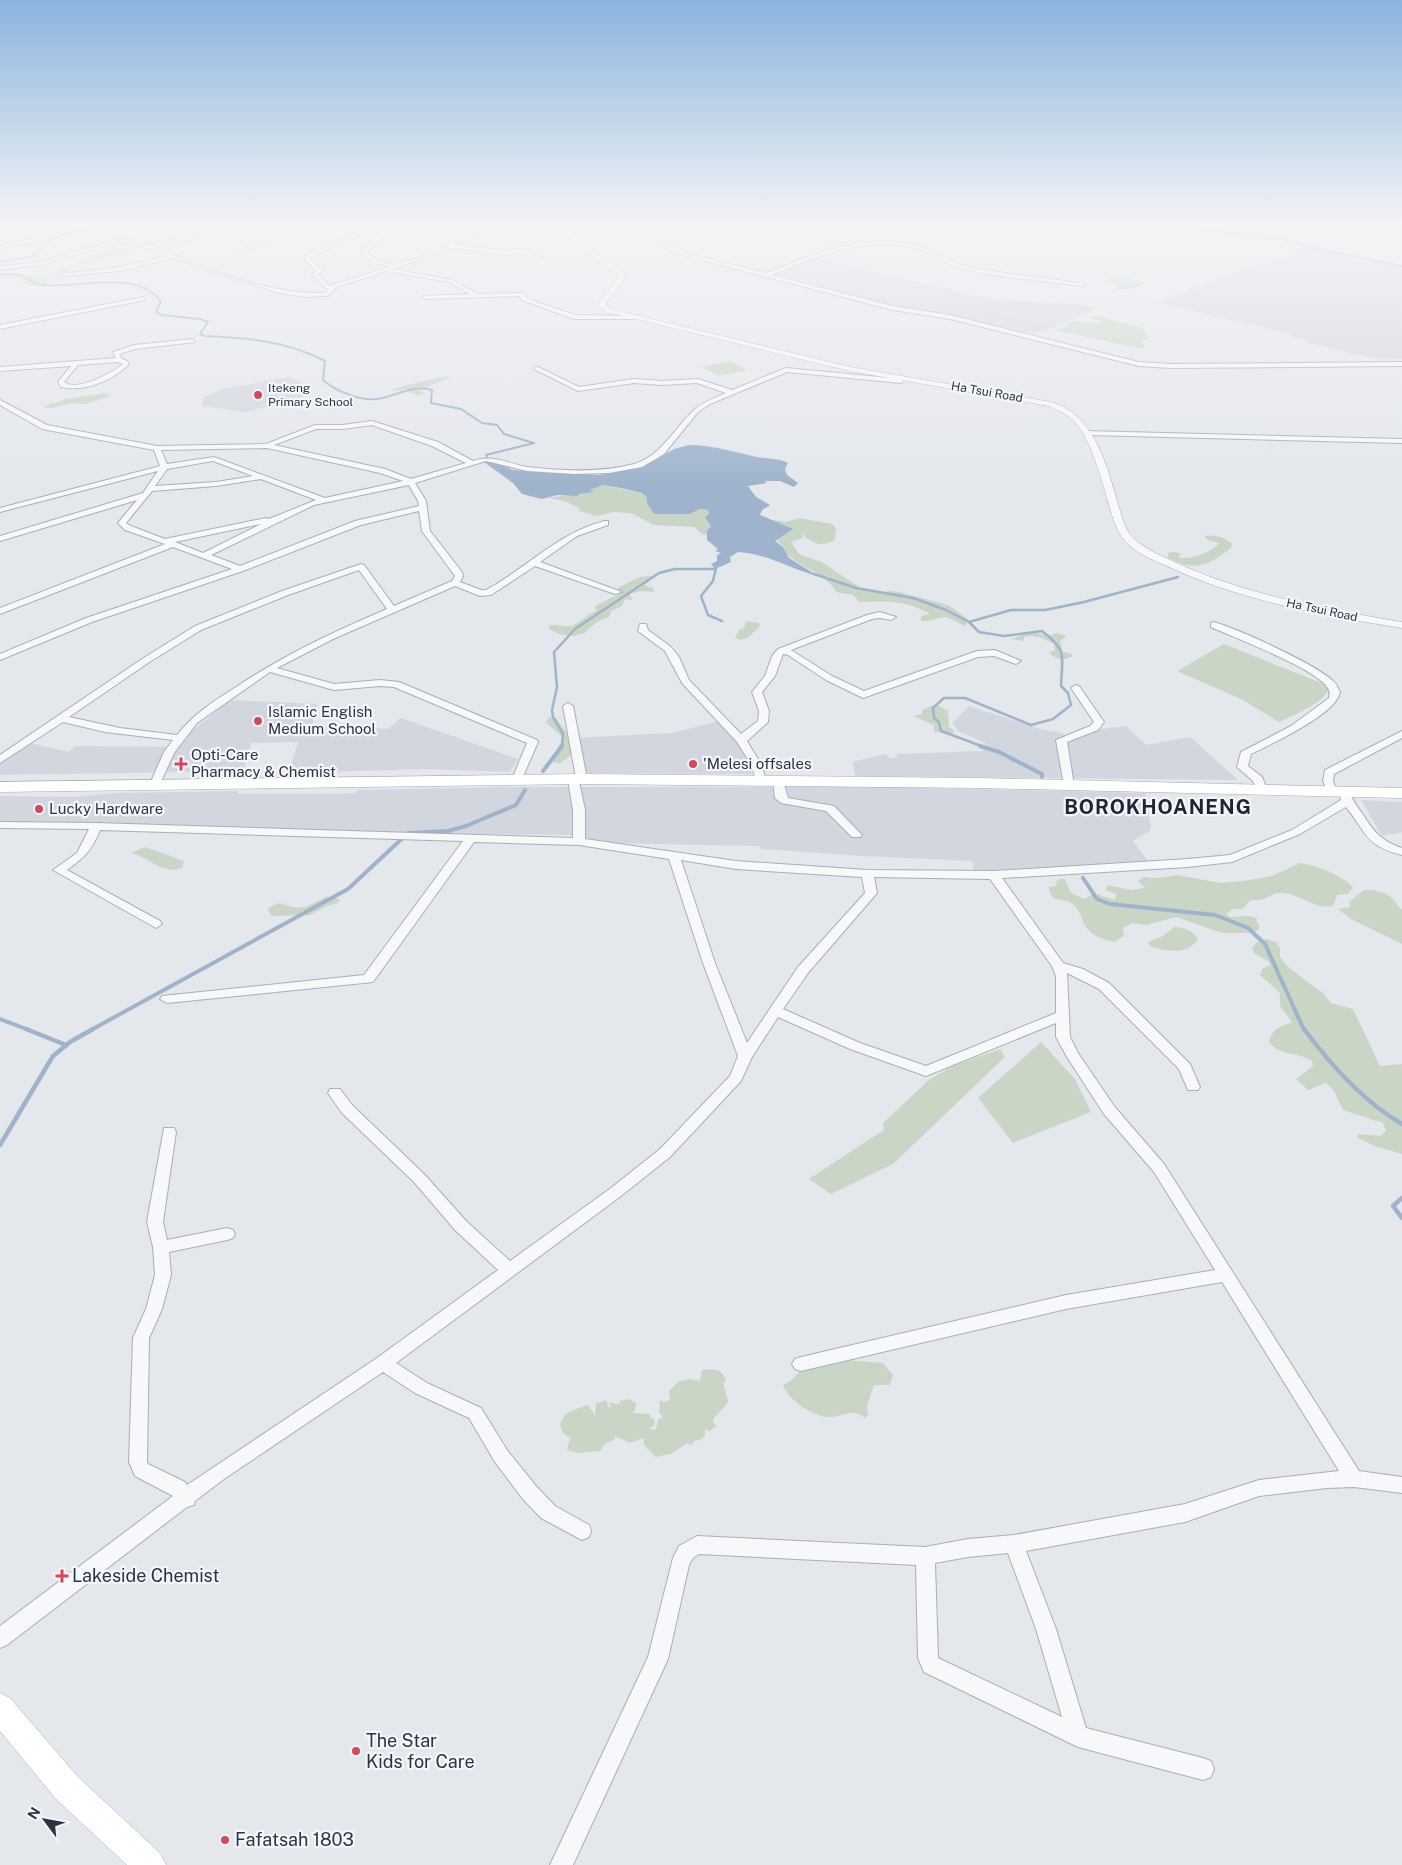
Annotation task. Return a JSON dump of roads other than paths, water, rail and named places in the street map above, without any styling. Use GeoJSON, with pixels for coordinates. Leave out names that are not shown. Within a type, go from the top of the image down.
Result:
{"type":"FeatureCollection","features":[{"type":"Feature","properties":{"kind":"main road"},"geometry":{"type":"LineString","coordinates":[[0,787],[517,779],[1262,788],[1341,795],[1402,793]]}},
{"type":"Feature","properties":{"kind":"main road"},"geometry":{"type":"LineString","coordinates":[[0,1708],[67,1788],[150,1865]]}},
{"type":"Feature","properties":{"kind":"street"},"geometry":{"type":"LineString","coordinates":[[0,327],[82,311]]}},
{"type":"Feature","properties":{"kind":"street"},"geometry":{"type":"LineString","coordinates":[[557,311],[574,317],[634,317]]}},
{"type":"Feature","properties":{"kind":"street","name":"Ha Tsui Road"},"geometry":{"type":"LineString","coordinates":[[613,311],[850,369],[1051,404],[1078,419],[1088,433],[1113,502],[1116,519],[1128,538],[1136,545],[1186,571],[1257,595],[1315,610],[1402,625]]}},
{"type":"Feature","properties":{"kind":"street"},"geometry":{"type":"LineString","coordinates":[[915,311],[943,315],[1145,365],[1402,364]]}},
{"type":"Feature","properties":{"kind":"street"},"geometry":{"type":"LineString","coordinates":[[118,360],[120,358],[115,353],[134,347],[193,341]]}},
{"type":"Feature","properties":{"kind":"street"},"geometry":{"type":"LineString","coordinates":[[1337,364],[1353,357],[1390,364]]}},
{"type":"Feature","properties":{"kind":"street"},"geometry":{"type":"LineString","coordinates":[[1353,357],[1357,364]]}},
{"type":"Feature","properties":{"kind":"street"},"geometry":{"type":"LineString","coordinates":[[0,369],[77,362],[118,360],[126,364],[110,376],[84,385],[63,386],[60,384],[77,362]]}},
{"type":"Feature","properties":{"kind":"street"},"geometry":{"type":"LineString","coordinates":[[805,371],[816,366],[811,363],[813,361]]}},
{"type":"Feature","properties":{"kind":"street"},"geometry":{"type":"LineString","coordinates":[[536,368],[578,389],[634,381],[662,383],[698,381],[730,392]]}},
{"type":"Feature","properties":{"kind":"street"},"geometry":{"type":"LineString","coordinates":[[205,555],[276,519],[323,500],[411,482],[472,462],[492,459],[527,469],[575,472],[630,468],[661,452],[696,411],[730,392],[786,370],[901,381]]}},
{"type":"Feature","properties":{"kind":"street"},"geometry":{"type":"LineString","coordinates":[[0,402],[16,410],[36,424],[45,427],[157,448],[267,446],[373,468],[411,482],[422,500],[426,531],[458,572],[459,576],[455,583],[391,609],[330,637],[269,670],[209,709],[193,722],[169,752],[154,786]]}},
{"type":"Feature","properties":{"kind":"street"},"geometry":{"type":"LineString","coordinates":[[267,446],[315,427],[350,427],[372,423],[434,444],[472,462]]}},
{"type":"Feature","properties":{"kind":"street"},"geometry":{"type":"LineString","coordinates":[[1088,433],[1402,441]]}},
{"type":"Feature","properties":{"kind":"street"},"geometry":{"type":"LineString","coordinates":[[1316,444],[1402,450]]}},
{"type":"Feature","properties":{"kind":"street"},"geometry":{"type":"LineString","coordinates":[[157,448],[164,467]]}},
{"type":"Feature","properties":{"kind":"street"},"geometry":{"type":"LineString","coordinates":[[0,510],[164,467],[214,459],[323,500]]}},
{"type":"Feature","properties":{"kind":"street"},"geometry":{"type":"LineString","coordinates":[[164,467],[148,492],[122,523],[128,528],[171,542],[240,569]]}},
{"type":"Feature","properties":{"kind":"street"},"geometry":{"type":"LineString","coordinates":[[0,539],[148,492],[263,477]]}},
{"type":"Feature","properties":{"kind":"street"},"geometry":{"type":"LineString","coordinates":[[0,657],[90,620],[240,569],[358,523],[422,508]]}},
{"type":"Feature","properties":{"kind":"street"},"geometry":{"type":"LineString","coordinates":[[0,611],[171,542],[276,519]]}},
{"type":"Feature","properties":{"kind":"street"},"geometry":{"type":"LineString","coordinates":[[455,583],[480,593],[488,593],[570,538],[593,525],[605,523]]}},
{"type":"Feature","properties":{"kind":"street"},"geometry":{"type":"LineString","coordinates":[[534,563],[618,592]]}},
{"type":"Feature","properties":{"kind":"street"},"geometry":{"type":"LineString","coordinates":[[0,760],[198,628],[347,570],[361,567],[391,609]]}},
{"type":"Feature","properties":{"kind":"street"},"geometry":{"type":"LineString","coordinates":[[741,740],[763,722],[764,711],[757,692],[759,687],[769,678],[778,652],[870,618],[880,615],[891,618]]}},
{"type":"Feature","properties":{"kind":"street"},"geometry":{"type":"LineString","coordinates":[[1214,625],[1292,660],[1331,684],[1335,692],[1334,699],[1295,728],[1246,752],[1242,767],[1258,779],[1262,788]]}},
{"type":"Feature","properties":{"kind":"street"},"geometry":{"type":"LineString","coordinates":[[643,626],[643,631],[661,643],[674,657],[689,686],[741,740],[757,766],[781,798],[785,801],[830,808],[856,835]]}},
{"type":"Feature","properties":{"kind":"street"},"geometry":{"type":"LineString","coordinates":[[784,651],[800,658],[829,678],[862,695],[977,654],[995,653],[1016,661]]}},
{"type":"Feature","properties":{"kind":"street"},"geometry":{"type":"LineString","coordinates":[[269,670],[333,687],[380,682],[396,684],[533,742],[517,779]]}},
{"type":"Feature","properties":{"kind":"street"},"geometry":{"type":"LineString","coordinates":[[1069,785],[1061,740],[1094,728],[1099,722],[1076,688]]}},
{"type":"Feature","properties":{"kind":"street"},"geometry":{"type":"LineString","coordinates":[[568,706],[572,734],[579,754],[579,842]]}},
{"type":"Feature","properties":{"kind":"street"},"geometry":{"type":"LineString","coordinates":[[61,718],[87,726],[121,732],[180,738]]}},
{"type":"Feature","properties":{"kind":"street"},"geometry":{"type":"LineString","coordinates":[[1402,734],[1329,772],[1328,781],[1355,813],[1362,828],[1372,838],[1402,852]]}},
{"type":"Feature","properties":{"kind":"street"},"geometry":{"type":"LineString","coordinates":[[0,825],[96,826],[579,842],[736,865],[867,874],[994,876],[1179,864],[1232,858],[1296,832],[1341,795]]}},
{"type":"Feature","properties":{"kind":"street"},"geometry":{"type":"LineString","coordinates":[[96,826],[90,843],[81,855],[59,870],[156,924]]}},
{"type":"Feature","properties":{"kind":"street"},"geometry":{"type":"LineString","coordinates":[[167,999],[368,979],[471,838]]}},
{"type":"Feature","properties":{"kind":"street"},"geometry":{"type":"LineString","coordinates":[[674,857],[709,963],[745,1056]]}},
{"type":"Feature","properties":{"kind":"street"},"geometry":{"type":"LineString","coordinates":[[0,1638],[218,1473],[383,1363],[508,1269],[616,1192],[665,1153],[736,1078],[745,1056],[803,970],[872,893],[867,874]]}},
{"type":"Feature","properties":{"kind":"street"},"geometry":{"type":"LineString","coordinates":[[994,876],[1058,966],[1062,976],[1063,1037],[1072,1054],[1108,1110],[1159,1168],[1224,1275],[1354,1479]]}},
{"type":"Feature","properties":{"kind":"street"},"geometry":{"type":"LineString","coordinates":[[1058,966],[1078,972],[1104,986],[1185,1067],[1193,1087]]}},
{"type":"Feature","properties":{"kind":"street"},"geometry":{"type":"LineString","coordinates":[[776,1011],[855,1046],[926,1071],[1062,1016]]}},
{"type":"Feature","properties":{"kind":"street"},"geometry":{"type":"LineString","coordinates":[[335,1093],[353,1116],[419,1178],[461,1226],[508,1269]]}},
{"type":"Feature","properties":{"kind":"street"},"geometry":{"type":"LineString","coordinates":[[169,1132],[155,1222],[161,1247],[163,1275],[154,1309],[142,1338],[138,1462],[141,1470],[178,1488],[186,1499]]}},
{"type":"Feature","properties":{"kind":"street"},"geometry":{"type":"LineString","coordinates":[[161,1247],[227,1234]]}},
{"type":"Feature","properties":{"kind":"street"},"geometry":{"type":"LineString","coordinates":[[801,1364],[1066,1302],[1224,1275]]}},
{"type":"Feature","properties":{"kind":"street"},"geometry":{"type":"LineString","coordinates":[[383,1363],[421,1388],[475,1413],[500,1456],[529,1492],[548,1512],[582,1531]]}},
{"type":"Feature","properties":{"kind":"street"},"geometry":{"type":"LineString","coordinates":[[561,1865],[658,1659],[680,1564],[686,1552],[697,1545],[926,1556],[968,1548],[1014,1544],[1185,1513],[1259,1488],[1327,1480],[1354,1479],[1402,1485]]}},
{"type":"Feature","properties":{"kind":"street"},"geometry":{"type":"LineString","coordinates":[[1014,1544],[1046,1628],[1078,1736]]}},
{"type":"Feature","properties":{"kind":"street"},"geometry":{"type":"LineString","coordinates":[[926,1556],[928,1658],[932,1665],[1078,1736],[1203,1769]]}},
{"type":"Feature","properties":{"kind":"water"},"geometry":{"type":"Polygon","coordinates":[[[689,445],[715,447],[788,463],[785,469],[787,475],[798,483],[794,487],[780,481],[765,481],[767,483],[748,486],[756,497],[770,505],[762,510],[760,515],[793,529],[775,541],[783,547],[789,558],[818,576],[760,556],[738,552],[730,557],[731,562],[715,569],[711,564],[717,561],[717,555],[721,553],[715,551],[718,549],[707,540],[707,531],[711,526],[705,517],[709,514],[708,510],[700,509],[690,514],[654,514],[647,503],[647,498],[642,493],[603,485],[590,490],[593,492],[577,496],[557,495],[542,499],[522,494],[513,483],[484,462],[491,460],[513,470],[599,475],[640,468],[674,449],[689,445]]]}},
{"type":"Feature","properties":{"kind":"waterway"},"geometry":{"type":"LineString","coordinates":[[156,311],[161,315],[200,319],[208,322],[200,334],[205,336],[267,342],[311,354],[325,361],[323,380],[336,389],[359,398],[375,399],[412,389],[432,390],[431,403],[461,409],[482,423],[497,425],[504,434],[534,443],[486,455],[487,458]]}},
{"type":"Feature","properties":{"kind":"waterway"},"geometry":{"type":"LineString","coordinates":[[716,568],[713,581],[701,596],[708,615],[722,621]]}},
{"type":"Feature","properties":{"kind":"waterway"},"geometry":{"type":"LineString","coordinates":[[562,747],[563,734],[553,717],[552,710],[557,687],[554,652],[575,629],[659,573],[675,569],[715,569]]}},
{"type":"Feature","properties":{"kind":"waterway"},"geometry":{"type":"LineString","coordinates":[[814,574],[856,588],[913,598],[946,610],[969,622]]}},
{"type":"Feature","properties":{"kind":"waterway"},"geometry":{"type":"LineString","coordinates":[[969,622],[1011,610],[1045,610],[1084,602],[1178,577]]}},
{"type":"Feature","properties":{"kind":"waterway"},"geometry":{"type":"LineString","coordinates":[[969,622],[979,632],[1004,636],[1042,631],[1056,644],[1062,654],[1061,686],[1068,693],[1071,705],[1053,719],[1031,725],[965,698],[944,698],[933,708],[934,718],[939,722],[941,731],[984,747]]}},
{"type":"Feature","properties":{"kind":"waterway"},"geometry":{"type":"LineString","coordinates":[[543,771],[562,746]]}},
{"type":"Feature","properties":{"kind":"waterway"},"geometry":{"type":"LineString","coordinates":[[980,746],[999,752],[1042,774],[1042,777]]}},
{"type":"Feature","properties":{"kind":"waterway"},"geometry":{"type":"LineString","coordinates":[[91,1030],[348,889],[408,833],[448,831],[466,826],[516,805],[525,790]]}},
{"type":"Feature","properties":{"kind":"waterway"},"geometry":{"type":"LineString","coordinates":[[1083,878],[1097,899],[1110,904],[1215,915],[1248,928],[1265,944],[1304,1030]]}},
{"type":"Feature","properties":{"kind":"waterway"},"geometry":{"type":"LineString","coordinates":[[0,1019],[29,1030]]}},
{"type":"Feature","properties":{"kind":"waterway"},"geometry":{"type":"LineString","coordinates":[[26,1029],[66,1045]]}},
{"type":"Feature","properties":{"kind":"waterway"},"geometry":{"type":"LineString","coordinates":[[0,1145],[53,1056],[70,1042],[93,1029]]}},
{"type":"Feature","properties":{"kind":"waterway"},"geometry":{"type":"LineString","coordinates":[[1304,1029],[1325,1056],[1361,1094],[1402,1124]]}},
{"type":"Feature","properties":{"kind":"waterway"},"geometry":{"type":"LineString","coordinates":[[1402,1198],[1393,1206],[1402,1218]]}},
{"type":"Feature","properties":{"kind":"place","name":"Itekeng Primary School"},"geometry":{"type":"Point","coordinates":[258,395]}},
{"type":"Feature","properties":{"kind":"place","name":"Islamic English Medium School"},"geometry":{"type":"Point","coordinates":[258,721]}},
{"type":"Feature","properties":{"kind":"place","name":"Opti-Care Pharmacy & Chemist"},"geometry":{"type":"Point","coordinates":[181,764]}},
{"type":"Feature","properties":{"kind":"place","name":"'Melesi offsales"},"geometry":{"type":"Point","coordinates":[693,764]}},
{"type":"Feature","properties":{"kind":"place","name":"Lucky Hardware"},"geometry":{"type":"Point","coordinates":[39,809]}},
{"type":"Feature","properties":{"kind":"place","name":"Lakeside Chemist"},"geometry":{"type":"Point","coordinates":[62,1576]}},
{"type":"Feature","properties":{"kind":"place","name":"The Star Kids for Care"},"geometry":{"type":"Point","coordinates":[356,1751]}},
{"type":"Feature","properties":{"kind":"place","name":"Fafatsah 1803"},"geometry":{"type":"Point","coordinates":[225,1840]}},
{"type":"Feature","properties":{"kind":"district","name":"BOROKHOANENG"},"geometry":{"type":"Point","coordinates":[1158,807]}}]}
